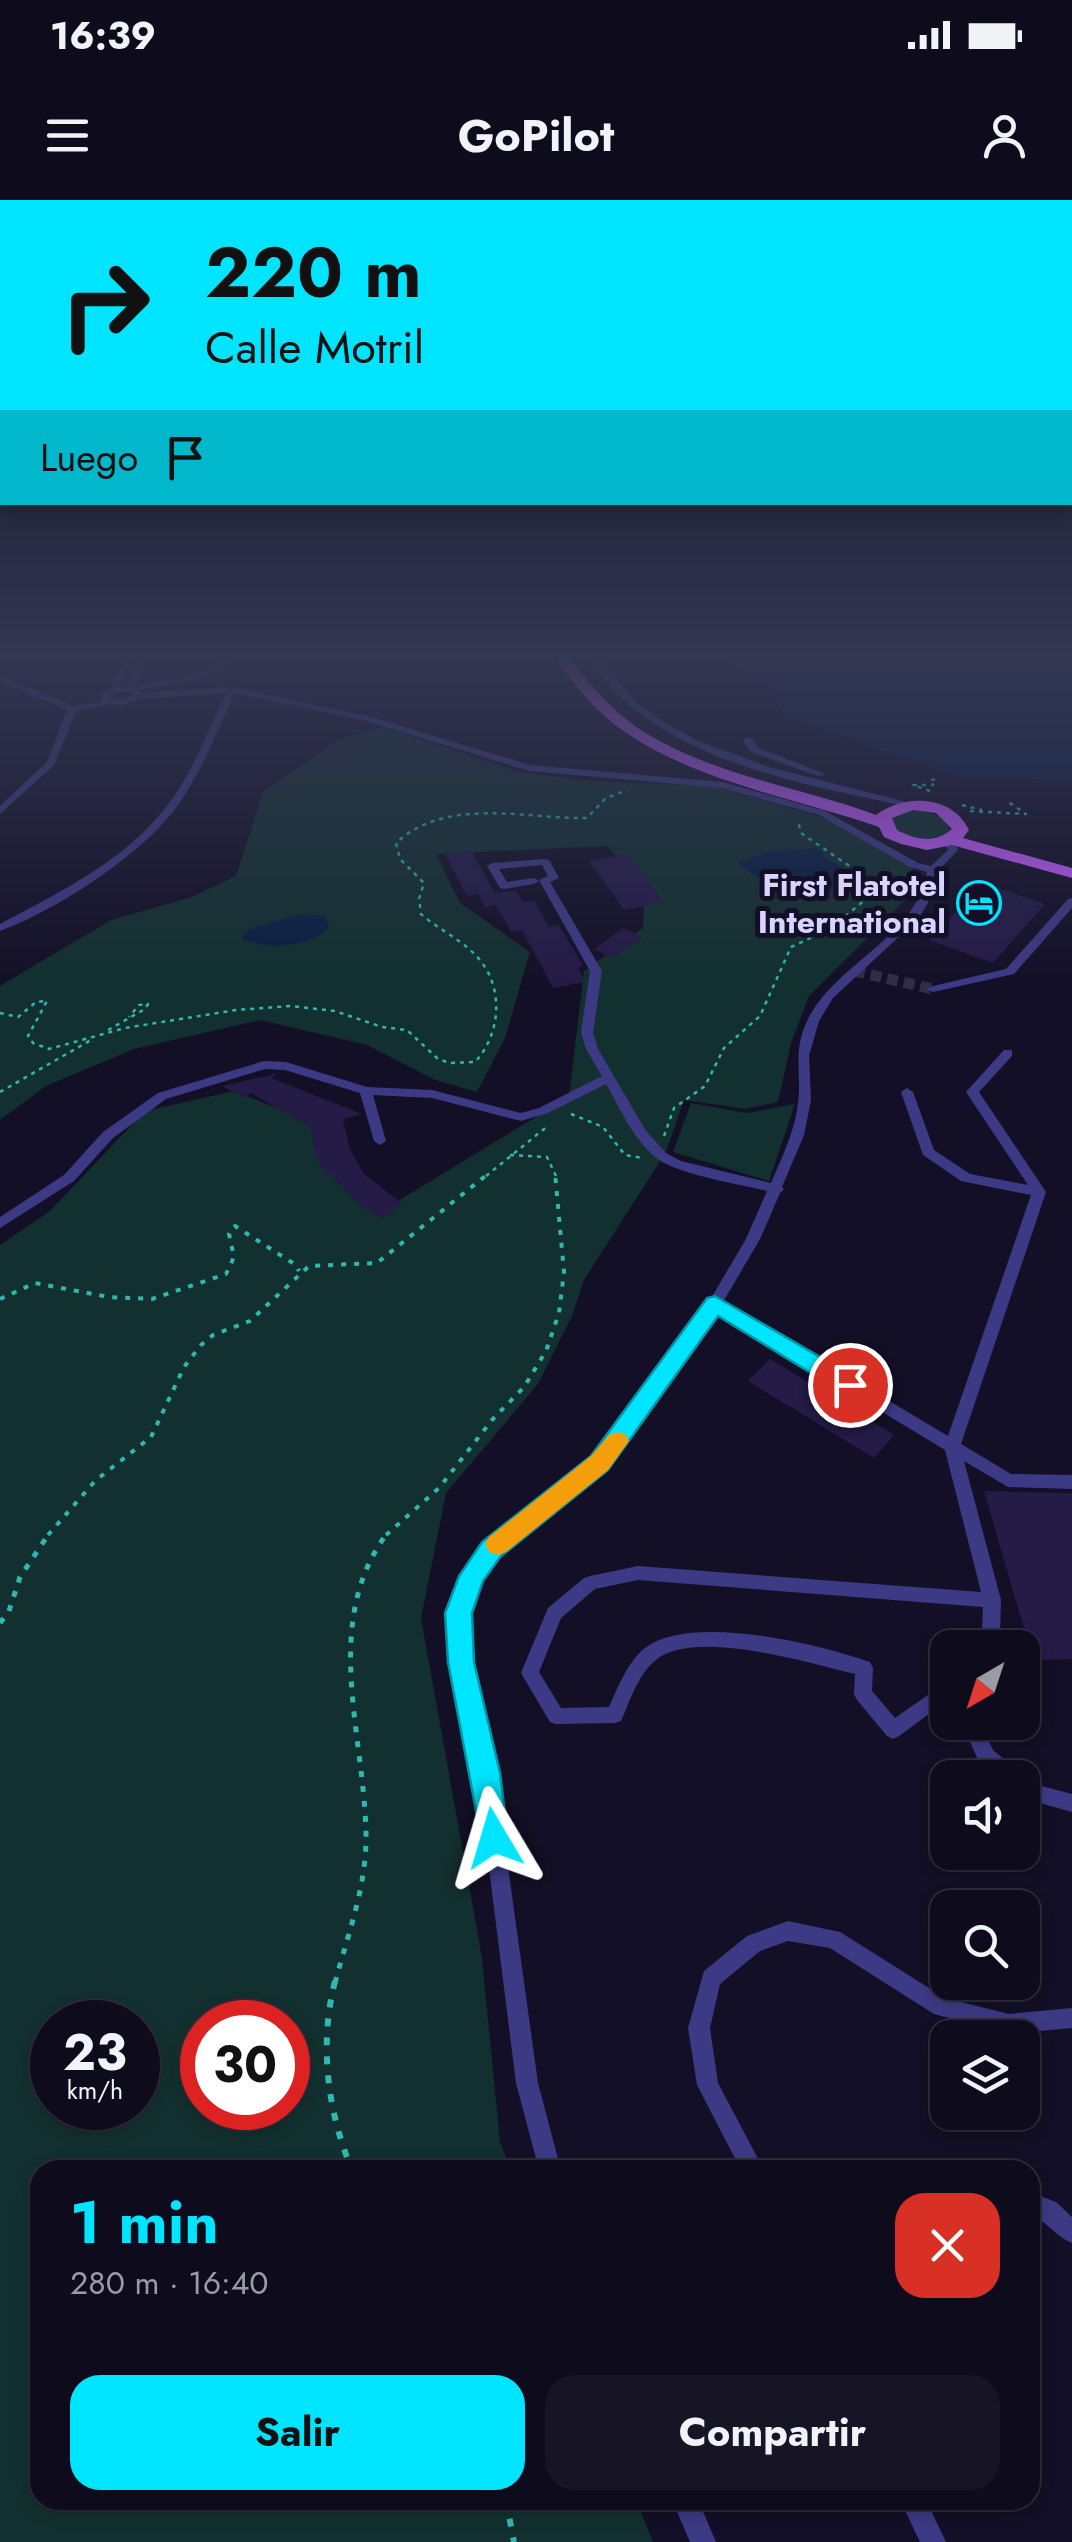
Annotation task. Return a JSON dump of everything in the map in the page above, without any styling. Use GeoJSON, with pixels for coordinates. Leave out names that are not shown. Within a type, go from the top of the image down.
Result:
{"type":"FeatureCollection","features":[{"type":"Feature","properties":{"kind":"main road"},"geometry":{"type":"LineString","coordinates":[[700,766],[883,824],[890,833],[913,843],[949,841],[1072,873]]}},
{"type":"Feature","properties":{"kind":"main road"},"geometry":{"type":"LineString","coordinates":[[737,766],[828,795],[947,812],[977,832],[1072,861]]}},
{"type":"Feature","properties":{"kind":"main road"},"geometry":{"type":"LineString","coordinates":[[883,824],[883,817],[904,806]]}},
{"type":"Feature","properties":{"kind":"main road"},"geometry":{"type":"LineString","coordinates":[[949,841],[958,836],[955,816]]}},
{"type":"Feature","properties":{"kind":"street"},"geometry":{"type":"LineString","coordinates":[[0,812],[47,766]]}},
{"type":"Feature","properties":{"kind":"street"},"geometry":{"type":"LineString","coordinates":[[0,928],[90,878],[155,826],[172,806],[193,766]]}},
{"type":"Feature","properties":{"kind":"street"},"geometry":{"type":"LineString","coordinates":[[523,766],[736,788],[842,822],[914,865],[933,870]]}},
{"type":"Feature","properties":{"kind":"street"},"geometry":{"type":"LineString","coordinates":[[762,766],[904,806]]}},
{"type":"Feature","properties":{"kind":"street"},"geometry":{"type":"LineString","coordinates":[[801,766],[840,780],[850,791]]}},
{"type":"Feature","properties":{"kind":"street"},"geometry":{"type":"LineString","coordinates":[[547,2160],[527,2083],[486,1773],[461,1662],[458,1613],[472,1576],[491,1550],[600,1463],[715,1304],[777,1189],[798,1135],[805,1100],[803,1056],[812,1021],[829,996],[915,916],[929,892],[933,870],[954,850],[949,841]]}},
{"type":"Feature","properties":{"kind":"street"},"geometry":{"type":"LineString","coordinates":[[913,843],[914,865]]}},
{"type":"Feature","properties":{"kind":"street"},"geometry":{"type":"LineString","coordinates":[[534,881],[504,886],[492,866],[545,862],[554,878],[544,880],[596,971],[587,1032],[641,1134],[661,1156],[677,1164],[777,1189]]}},
{"type":"Feature","properties":{"kind":"street"},"geometry":{"type":"LineString","coordinates":[[933,989],[1010,972],[1072,901]]}},
{"type":"Feature","properties":{"kind":"street"},"geometry":{"type":"LineString","coordinates":[[1008,1053],[972,1092],[1040,1192]]}},
{"type":"Feature","properties":{"kind":"street"},"geometry":{"type":"LineString","coordinates":[[0,1223],[69,1178],[108,1135],[135,1114],[181,1087],[264,1065],[286,1066],[366,1091],[432,1094],[521,1117],[534,1115],[588,1085],[609,1078]]}},
{"type":"Feature","properties":{"kind":"street"},"geometry":{"type":"LineString","coordinates":[[366,1091],[380,1140]]}},
{"type":"Feature","properties":{"kind":"street"},"geometry":{"type":"LineString","coordinates":[[907,1092],[928,1152],[966,1178],[1040,1192]]}},
{"type":"Feature","properties":{"kind":"street"},"geometry":{"type":"LineString","coordinates":[[991,1630],[992,1600],[952,1447],[1040,1192]]}},
{"type":"Feature","properties":{"kind":"street"},"geometry":{"type":"LineString","coordinates":[[715,1304],[1008,1480],[1072,1482]]}},
{"type":"Feature","properties":{"kind":"street"},"geometry":{"type":"LineString","coordinates":[[930,1703],[894,1730],[864,1694],[864,1668],[771,1647],[682,1638],[651,1653],[621,1698],[615,1716],[556,1716],[530,1673],[554,1613],[590,1583],[638,1573],[992,1600]]}},
{"type":"Feature","properties":{"kind":"street"},"geometry":{"type":"LineString","coordinates":[[1040,1792],[1072,1803]]}},
{"type":"Feature","properties":{"kind":"street"},"geometry":{"type":"LineString","coordinates":[[748,2160],[708,2085],[700,2028],[712,1978],[754,1944],[788,1931],[833,1939],[941,2007],[1010,2024],[1072,2018]]}},
{"type":"Feature","properties":{"kind":"street"},"geometry":{"type":"LineString","coordinates":[[1040,2207],[1072,2232]]}},
{"type":"Feature","properties":{"kind":"street"},"geometry":{"type":"LineString","coordinates":[[689,2510],[703,2542]]}},
{"type":"Feature","properties":{"kind":"street"},"geometry":{"type":"LineString","coordinates":[[918,2510],[934,2542]]}},
{"type":"Feature","properties":{"kind":"path"},"geometry":{"type":"LineString","coordinates":[[0,1013],[18,1017],[40,1000],[48,1002],[28,1030],[28,1036],[40,1047],[59,1048],[99,1036],[236,1010],[315,1008],[407,1030],[436,1058],[449,1063],[475,1062],[490,1045],[496,1018],[490,979],[477,956],[421,914],[419,899],[424,882],[400,860],[396,843],[418,827],[460,815],[586,818],[611,795],[632,790]]}},
{"type":"Feature","properties":{"kind":"path"},"geometry":{"type":"LineString","coordinates":[[955,816],[1026,814],[1007,801]]}},
{"type":"Feature","properties":{"kind":"path"},"geometry":{"type":"LineString","coordinates":[[663,1140],[674,1108],[705,1086],[724,1048],[760,1016],[791,948],[830,929],[872,894],[861,874],[801,833],[796,814]]}},
{"type":"Feature","properties":{"kind":"path"},"geometry":{"type":"LineString","coordinates":[[0,1092],[129,1017]]}},
{"type":"Feature","properties":{"kind":"path"},"geometry":{"type":"LineString","coordinates":[[283,1258],[314,1265],[377,1263],[546,1126],[576,1113],[613,1136],[625,1155],[641,1158],[651,1154]]}},
{"type":"Feature","properties":{"kind":"path"},"geometry":{"type":"LineString","coordinates":[[348,2160],[340,2143],[326,2037],[364,1868],[367,1805],[350,1640],[354,1609],[362,1578],[386,1534],[403,1516],[426,1501],[466,1456],[488,1425],[524,1388],[554,1340],[566,1245],[556,1178],[547,1157],[510,1155]]}},
{"type":"Feature","properties":{"kind":"path"},"geometry":{"type":"LineString","coordinates":[[0,1300],[28,1284],[132,1300],[215,1280],[226,1274],[233,1262],[229,1234],[235,1226],[296,1265],[299,1273]]}},
{"type":"Feature","properties":{"kind":"path"},"geometry":{"type":"LineString","coordinates":[[0,1623],[9,1611],[20,1577],[53,1527],[95,1481],[152,1437],[184,1368],[201,1344],[250,1321],[299,1273],[314,1265]]}},
{"type":"Feature","properties":{"kind":"path"},"geometry":{"type":"LineString","coordinates":[[508,2510],[514,2542]]}},
{"type":"Feature","properties":{"kind":"green space"},"geometry":{"type":"Polygon","coordinates":[[[300,766],[502,766],[579,780],[714,786],[835,821],[912,867],[917,888],[809,996],[791,1043],[778,1102],[745,1109],[684,1100],[666,1152],[584,1280],[572,1316],[538,1384],[446,1493],[421,1618],[482,1958],[500,2142],[507,2160],[30,2160],[30,2510],[640,2510],[653,2542],[0,2542],[0,1245],[50,1211],[145,1111],[234,1091],[314,1123],[378,1213],[569,1097],[584,971],[643,928],[645,887],[607,846],[436,854],[460,903],[530,952],[505,1038],[477,1092],[435,1080],[367,1045],[260,1020],[134,1049],[46,1086],[0,1120],[0,986],[111,920],[192,897],[236,876],[263,792],[300,766]]]}},
{"type":"Feature","properties":{"kind":"green space"},"geometry":{"type":"Polygon","coordinates":[[[915,810],[943,817],[950,831],[935,838],[910,837],[890,822],[892,817],[915,810]]]}},
{"type":"Feature","properties":{"kind":"green space"},"geometry":{"type":"Polygon","coordinates":[[[691,1103],[747,1113],[795,1104],[769,1181],[673,1152],[691,1103]]]}},
{"type":"Feature","properties":{"kind":"water"},"geometry":{"type":"Polygon","coordinates":[[[930,766],[1072,766],[1072,780],[964,778],[930,766]]]}},
{"type":"Feature","properties":{"kind":"water"},"geometry":{"type":"Polygon","coordinates":[[[817,848],[828,860],[853,873],[861,889],[832,893],[796,889],[761,879],[738,862],[770,851],[817,848]]]}},
{"type":"Feature","properties":{"kind":"water"},"geometry":{"type":"Polygon","coordinates":[[[300,915],[325,916],[329,928],[310,940],[286,945],[241,938],[251,928],[300,915]]]}},
{"type":"Feature","properties":{"kind":"building"},"geometry":{"type":"Polygon","coordinates":[[[471,850],[495,893],[516,891],[523,902],[534,900],[549,927],[559,925],[583,966],[578,967],[585,982],[553,988],[522,930],[511,932],[496,905],[485,907],[478,894],[467,896],[445,854],[471,850]]]}},
{"type":"Feature","properties":{"kind":"building"},"geometry":{"type":"Polygon","coordinates":[[[628,854],[664,902],[624,910],[589,861],[628,854]]]}},
{"type":"Feature","properties":{"kind":"building"},"geometry":{"type":"Polygon","coordinates":[[[983,883],[1045,904],[993,963],[929,940],[983,883]]]}},
{"type":"Feature","properties":{"kind":"building"},"geometry":{"type":"Polygon","coordinates":[[[623,928],[643,937],[612,958],[594,949],[623,928]]]}},
{"type":"Feature","properties":{"kind":"building"},"geometry":{"type":"Polygon","coordinates":[[[279,1073],[271,1078],[362,1114],[343,1119],[349,1147],[364,1174],[403,1204],[381,1219],[356,1202],[330,1174],[325,1175],[315,1154],[310,1127],[251,1093],[244,1098],[222,1086],[279,1073]]]}},
{"type":"Feature","properties":{"kind":"building"},"geometry":{"type":"Polygon","coordinates":[[[770,1359],[894,1435],[874,1458],[748,1381],[770,1359]]]}},
{"type":"Feature","properties":{"kind":"building"},"geometry":{"type":"Polygon","coordinates":[[[984,1491],[1072,1493],[1072,1659],[1040,1660],[1040,1630],[1024,1630],[984,1491]]]}},
{"type":"Feature","properties":{"kind":"tunnel"},"geometry":{"type":"LineString","coordinates":[[854,971],[933,989]]}},
{"type":"Feature","properties":{"kind":"slow traffic"},"geometry":{"type":"LineString","coordinates":[[498,1544],[600,1463],[618,1441]]}},
{"type":"Feature","properties":{"kind":"place","name":"First Flatotel International"},"geometry":{"type":"Point","coordinates":[979,903]}},
{"type":"Feature","properties":{"kind":"route"},"geometry":{"type":"LineString","coordinates":[[494,1838],[486,1773],[461,1662],[458,1613],[472,1576],[491,1550],[600,1463],[715,1304],[850,1385]]}}]}
